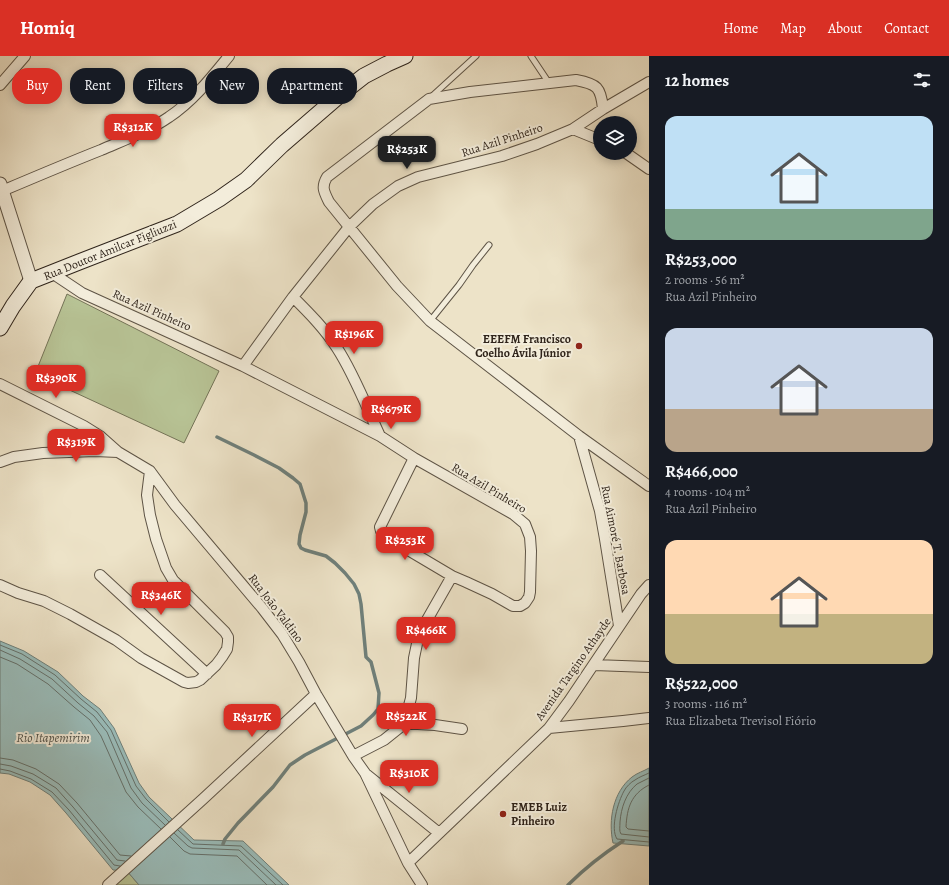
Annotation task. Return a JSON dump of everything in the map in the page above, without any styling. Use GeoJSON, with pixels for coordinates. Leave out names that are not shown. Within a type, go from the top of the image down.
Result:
{"type":"FeatureCollection","features":[{"type":"Feature","properties":{"kind":"main road","name":"Rua Doutor Amilcar Figliuzzi"},"geometry":{"type":"LineString","coordinates":[[0,328],[13,306],[31,281],[177,224],[214,202],[246,180],[282,145],[364,76],[405,56]]}},
{"type":"Feature","properties":{"kind":"street"},"geometry":{"type":"LineString","coordinates":[[0,85],[25,56]]}},
{"type":"Feature","properties":{"kind":"street"},"geometry":{"type":"LineString","coordinates":[[31,281],[1,188],[123,140],[169,117],[185,105],[208,82],[229,56]]}},
{"type":"Feature","properties":{"kind":"street"},"geometry":{"type":"LineString","coordinates":[[603,109],[602,96],[596,86],[576,80],[470,92],[429,99],[386,133],[327,176],[323,187],[329,202],[397,286],[430,321],[579,436],[649,486]]}},
{"type":"Feature","properties":{"kind":"street","name":"Rua Azil Pinheiro"},"geometry":{"type":"LineString","coordinates":[[243,366],[293,297],[349,227],[373,204],[398,186],[418,178],[502,156],[537,144],[573,129],[603,109],[649,82]]}},
{"type":"Feature","properties":{"kind":"street"},"geometry":{"type":"LineString","coordinates":[[573,129],[593,137]]}},
{"type":"Feature","properties":{"kind":"street"},"geometry":{"type":"LineString","coordinates":[[636,160],[649,169]]}},
{"type":"Feature","properties":{"kind":"street","name":"Rua Azil Pinheiro"},"geometry":{"type":"LineString","coordinates":[[52,273],[82,292],[243,366],[380,436],[414,458],[513,514],[525,524],[530,537],[531,584],[529,597],[525,603],[520,606],[513,606],[492,594],[452,576]]}},
{"type":"Feature","properties":{"kind":"street"},"geometry":{"type":"LineString","coordinates":[[293,297],[311,316],[337,348],[380,436]]}},
{"type":"Feature","properties":{"kind":"street"},"geometry":{"type":"LineString","coordinates":[[0,384],[84,426],[100,436],[118,452],[150,471],[147,495],[150,515],[166,568],[173,580],[225,632],[228,637],[227,649],[216,664],[200,680],[196,682],[184,682],[140,658],[116,640],[70,614],[44,601],[18,593],[0,585]]}},
{"type":"Feature","properties":{"kind":"street","name":"Rua Aimoré T. Barbosa"},"geometry":{"type":"LineString","coordinates":[[579,436],[600,511],[619,626]]}},
{"type":"Feature","properties":{"kind":"street"},"geometry":{"type":"LineString","coordinates":[[0,462],[14,457],[43,454],[95,451],[118,452]]}},
{"type":"Feature","properties":{"kind":"street"},"geometry":{"type":"LineString","coordinates":[[353,756],[384,740],[404,724],[411,698],[414,658],[419,634],[452,576],[393,540],[382,531],[380,527],[414,458]]}},
{"type":"Feature","properties":{"kind":"street","name":"Rua João Valdino"},"geometry":{"type":"LineString","coordinates":[[150,471],[175,505],[262,608],[282,634],[337,730],[365,773],[408,863],[422,885]]}},
{"type":"Feature","properties":{"kind":"street"},"geometry":{"type":"LineString","coordinates":[[100,575],[207,674]]}},
{"type":"Feature","properties":{"kind":"street","name":"Avenida Targino Athayde"},"geometry":{"type":"LineString","coordinates":[[408,863],[549,728],[569,701],[619,626],[645,594],[649,585]]}},
{"type":"Feature","properties":{"kind":"street"},"geometry":{"type":"LineString","coordinates":[[594,664],[649,667]]}},
{"type":"Feature","properties":{"kind":"street"},"geometry":{"type":"LineString","coordinates":[[110,882],[203,799],[316,694]]}},
{"type":"Feature","properties":{"kind":"street"},"geometry":{"type":"LineString","coordinates":[[549,728],[649,718]]}},
{"type":"Feature","properties":{"kind":"street"},"geometry":{"type":"LineString","coordinates":[[404,724],[435,725],[462,729]]}},
{"type":"Feature","properties":{"kind":"street","name":"Rua João Valdino"},"geometry":{"type":"LineString","coordinates":[[365,773],[439,833]]}},
{"type":"Feature","properties":{"kind":"lane"},"geometry":{"type":"LineString","coordinates":[[429,99],[475,56]]}},
{"type":"Feature","properties":{"kind":"lane"},"geometry":{"type":"LineString","coordinates":[[531,56],[549,83]]}},
{"type":"Feature","properties":{"kind":"lane"},"geometry":{"type":"LineString","coordinates":[[430,321],[489,245]]}},
{"type":"Feature","properties":{"kind":"green space"},"geometry":{"type":"Polygon","coordinates":[[[67,294],[219,371],[184,443],[35,374],[67,294]]]}},
{"type":"Feature","properties":{"kind":"green space"},"geometry":{"type":"Polygon","coordinates":[[[127,871],[139,885],[111,885],[127,871]]]}},
{"type":"Feature","properties":{"kind":"water","name":"Rio Itapemirim"},"geometry":{"type":"Polygon","coordinates":[[[0,641],[24,651],[58,672],[83,696],[100,709],[114,728],[139,783],[149,797],[194,840],[243,841],[289,885],[139,885],[127,871],[113,870],[50,795],[30,782],[9,774],[0,773],[0,641]]]}},
{"type":"Feature","properties":{"kind":"water"},"geometry":{"type":"Polygon","coordinates":[[[649,768],[649,846],[613,843],[611,825],[616,798],[620,790],[632,777],[649,768]]]}},
{"type":"Feature","properties":{"kind":"waterway"},"geometry":{"type":"LineString","coordinates":[[217,437],[279,468],[300,484],[306,503],[306,512],[299,544],[301,548],[305,550],[326,556],[335,563],[354,584],[359,594],[361,604],[366,657],[371,662],[379,693],[378,709],[373,715],[361,726],[305,755],[290,765],[273,787],[238,823],[225,839],[223,844]]}},
{"type":"Feature","properties":{"kind":"waterway"},"geometry":{"type":"LineString","coordinates":[[568,885],[594,862],[623,841]]}},
{"type":"Feature","properties":{"kind":"place","name":"EEEFM Francisco Coelho Ávila Júnior"},"geometry":{"type":"Point","coordinates":[579,346]}},
{"type":"Feature","properties":{"kind":"place","name":"EMEB Luiz Pinheiro"},"geometry":{"type":"Point","coordinates":[503,814]}}]}
